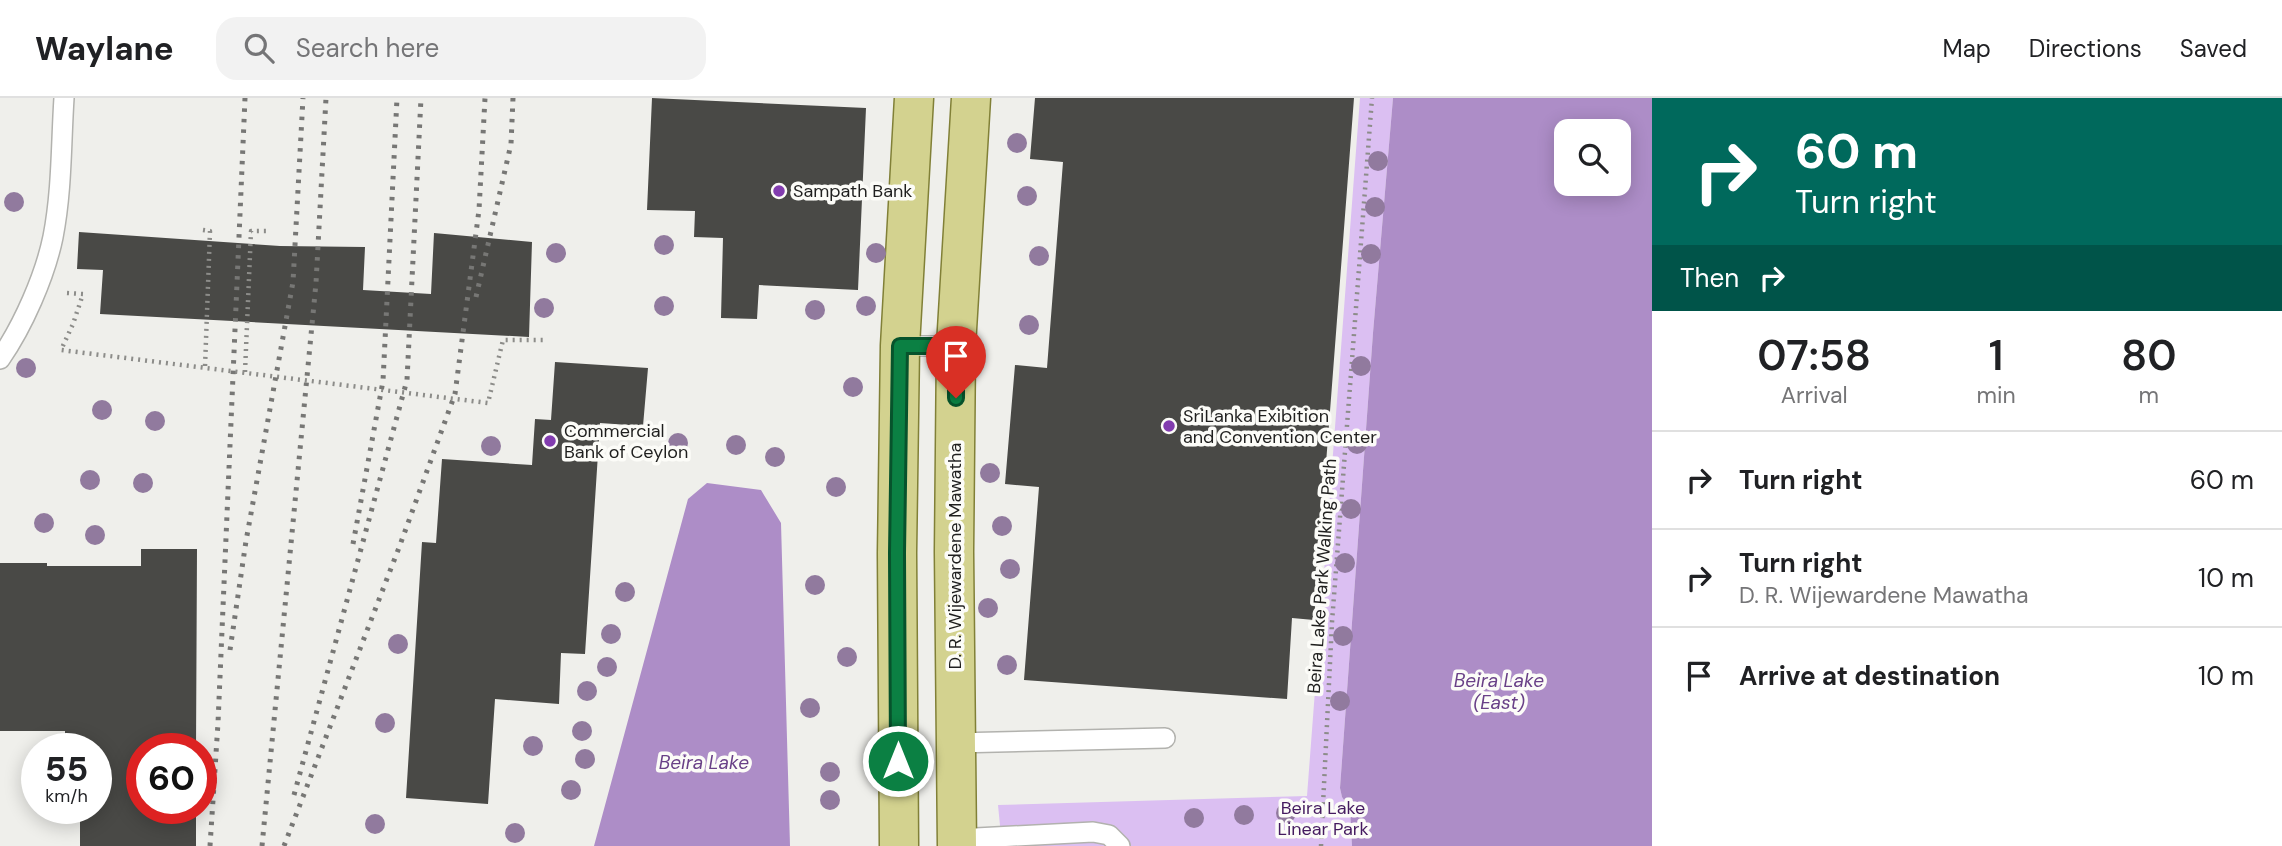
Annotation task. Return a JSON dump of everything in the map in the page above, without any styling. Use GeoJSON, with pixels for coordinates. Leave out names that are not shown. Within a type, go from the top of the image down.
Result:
{"type":"FeatureCollection","features":[{"type":"Feature","properties":{"kind":"main road"},"geometry":{"type":"LineString","coordinates":[[899,846],[897,553],[900,346],[914,98]]}},
{"type":"Feature","properties":{"kind":"main road","name":"D. R. Wijewardene Mawatha"},"geometry":{"type":"LineString","coordinates":[[957,843],[954,552],[956,346],[971,98]]}},
{"type":"Feature","properties":{"kind":"lane"},"geometry":{"type":"LineString","coordinates":[[0,359],[13,341],[35,291],[52,240],[58,205],[64,98]]}},
{"type":"Feature","properties":{"kind":"lane"},"geometry":{"type":"LineString","coordinates":[[900,346],[956,346]]}},
{"type":"Feature","properties":{"kind":"lane"},"geometry":{"type":"LineString","coordinates":[[955,743],[1165,738]]}},
{"type":"Feature","properties":{"kind":"lane"},"geometry":{"type":"LineString","coordinates":[[957,843],[1093,832],[1109,835],[1120,846]]}},
{"type":"Feature","properties":{"kind":"path","name":"Beira Lake Park Walking Path"},"geometry":{"type":"LineString","coordinates":[[1321,846],[1332,622],[1372,98]]}},
{"type":"Feature","properties":{"kind":"path"},"geometry":{"type":"LineString","coordinates":[[203,230],[211,230],[205,367]]}},
{"type":"Feature","properties":{"kind":"path"},"geometry":{"type":"LineString","coordinates":[[245,372],[251,230],[267,231]]}},
{"type":"Feature","properties":{"kind":"path"},"geometry":{"type":"LineString","coordinates":[[83,294],[61,350],[488,403],[502,340],[544,340]]}},
{"type":"Feature","properties":{"kind":"green space","name":"Beira Lake Linear Park"},"geometry":{"type":"Polygon","coordinates":[[[1360,98],[1393,98],[1340,788],[1350,809],[1352,846],[1002,846],[998,805],[1307,796],[1360,98]]]}},
{"type":"Feature","properties":{"kind":"water","name":"Beira Lake (East)"},"geometry":{"type":"Polygon","coordinates":[[[1393,98],[1652,98],[1652,846],[1352,846],[1350,809],[1340,788],[1393,98]]]}},
{"type":"Feature","properties":{"kind":"water","name":"Beira Lake"},"geometry":{"type":"Polygon","coordinates":[[[707,483],[761,490],[781,523],[790,846],[594,846],[688,499],[707,483]]]}},
{"type":"Feature","properties":{"kind":"building","name":"Sampath Bank"},"geometry":{"type":"Polygon","coordinates":[[[652,98],[866,108],[858,290],[759,285],[757,319],[721,318],[723,238],[694,237],[695,211],[647,210],[652,98]]]}},
{"type":"Feature","properties":{"kind":"building","name":"SriLanka Exibition and Convention Center"},"geometry":{"type":"Polygon","coordinates":[[[1035,98],[1354,98],[1314,620],[1292,618],[1287,699],[1024,680],[1039,487],[1005,484],[1015,365],[1047,368],[1063,162],[1030,159],[1035,98]]]}},
{"type":"Feature","properties":{"kind":"building"},"geometry":{"type":"Polygon","coordinates":[[[79,232],[280,246],[365,247],[363,290],[431,294],[434,233],[532,242],[529,337],[100,314],[103,270],[77,269],[79,232]]]}},
{"type":"Feature","properties":{"kind":"building"},"geometry":{"type":"Polygon","coordinates":[[[555,362],[648,368],[643,426],[600,423],[585,654],[561,653],[559,704],[495,699],[488,804],[406,798],[422,542],[436,543],[442,459],[532,465],[535,419],[551,420],[555,362]]]}},
{"type":"Feature","properties":{"kind":"building"},"geometry":{"type":"Polygon","coordinates":[[[141,549],[197,549],[196,733],[126,733],[126,824],[196,824],[196,846],[80,846],[80,824],[112,824],[112,733],[0,731],[0,563],[141,566],[141,549]]]}},
{"type":"Feature","properties":{"kind":"railway"},"geometry":{"type":"LineString","coordinates":[[210,846],[218,723],[245,98]]}},
{"type":"Feature","properties":{"kind":"railway"},"geometry":{"type":"LineString","coordinates":[[230,650],[246,541],[293,282],[303,98]]}},
{"type":"Feature","properties":{"kind":"railway"},"geometry":{"type":"LineString","coordinates":[[262,846],[316,283],[326,98]]}},
{"type":"Feature","properties":{"kind":"railway"},"geometry":{"type":"LineString","coordinates":[[353,544],[383,381],[397,98]]}},
{"type":"Feature","properties":{"kind":"railway"},"geometry":{"type":"LineString","coordinates":[[294,795],[407,380],[421,98]]}},
{"type":"Feature","properties":{"kind":"railway"},"geometry":{"type":"LineString","coordinates":[[284,846],[455,394],[479,210],[485,98]]}},
{"type":"Feature","properties":{"kind":"railway"},"geometry":{"type":"LineString","coordinates":[[476,297],[511,144],[513,98]]}},
{"type":"Feature","properties":{"kind":"place","name":"Sampath Bank"},"geometry":{"type":"Point","coordinates":[779,191]}},
{"type":"Feature","properties":{"kind":"place","name":"SriLanka Exibition and Convention Center"},"geometry":{"type":"Point","coordinates":[1169,426]}},
{"type":"Feature","properties":{"kind":"place","name":"Commercial Bank of Ceylon"},"geometry":{"type":"Point","coordinates":[550,441]}},
{"type":"Feature","properties":{"kind":"route"},"geometry":{"type":"LineString","coordinates":[[898,761],[900,346],[956,346],[956,398]]}}]}
